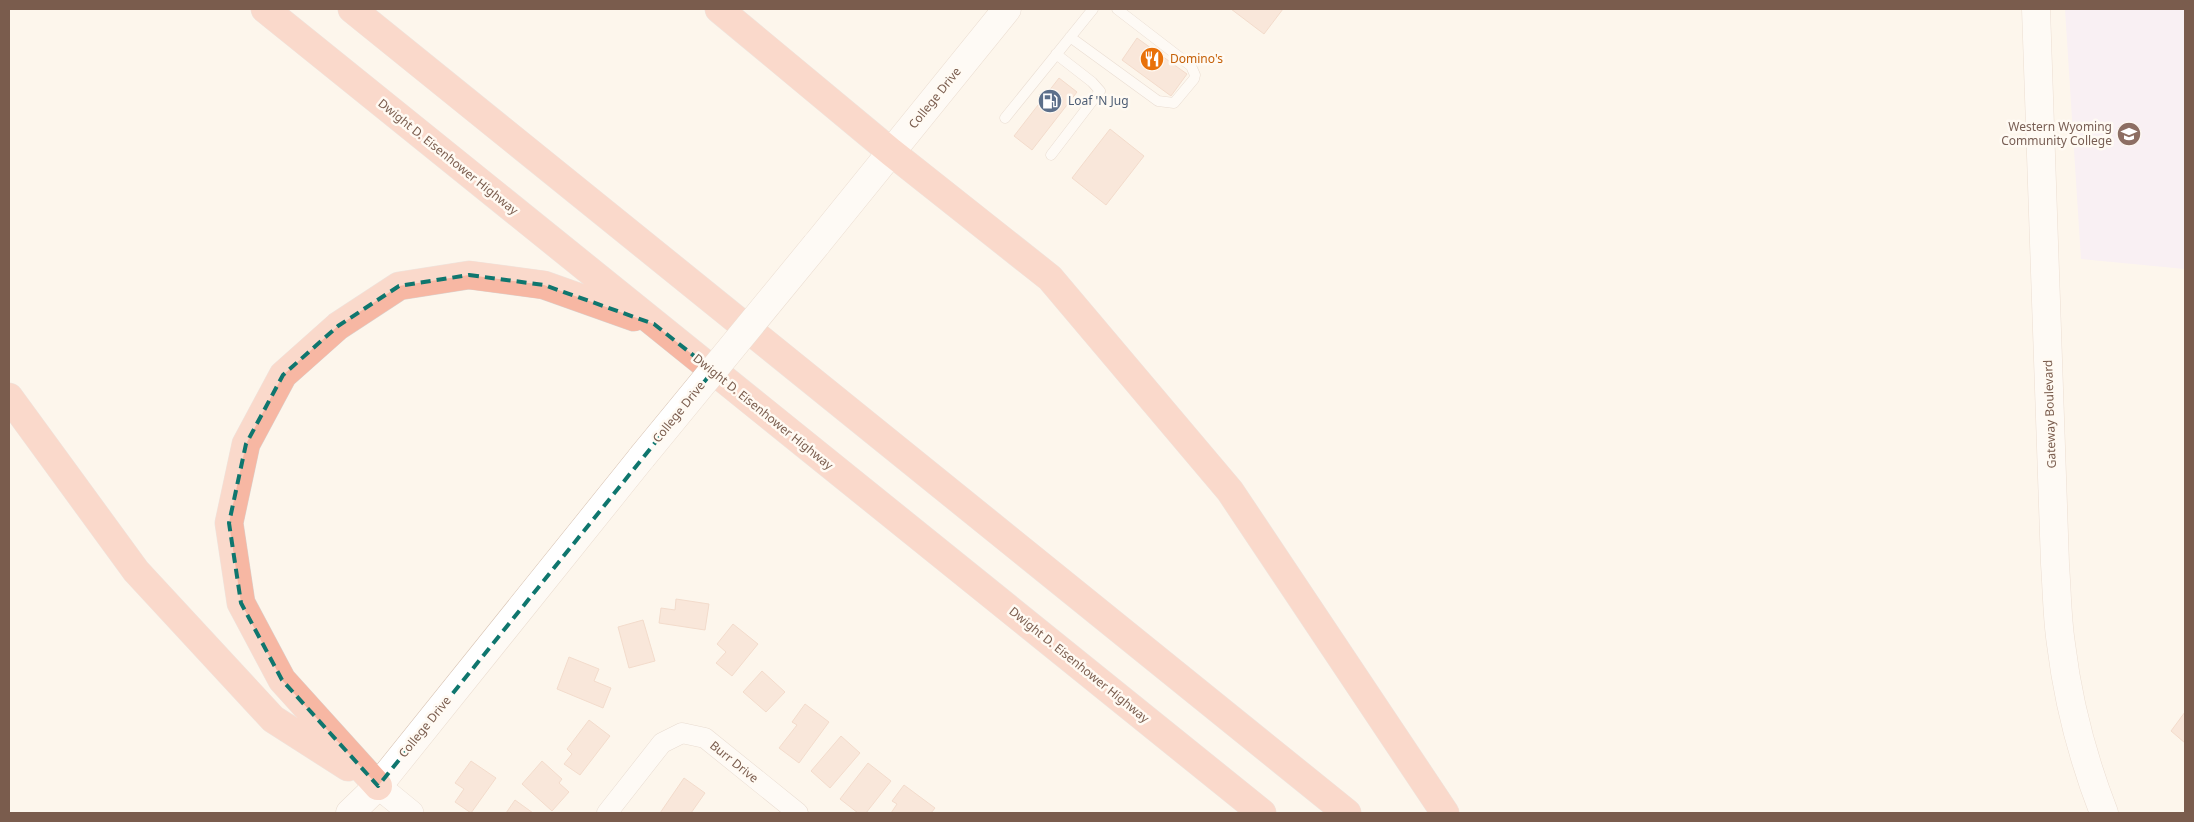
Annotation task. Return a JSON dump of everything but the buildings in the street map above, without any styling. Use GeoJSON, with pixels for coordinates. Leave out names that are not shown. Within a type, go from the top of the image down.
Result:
{"type":"FeatureCollection","features":[{"type":"Feature","properties":{"kind":"highway","name":"Dwight D. Eisenhower Highway"},"geometry":{"type":"LineString","coordinates":[[265,9],[1262,813]]}},
{"type":"Feature","properties":{"kind":"highway"},"geometry":{"type":"LineString","coordinates":[[352,9],[1347,813]]}},
{"type":"Feature","properties":{"kind":"highway"},"geometry":{"type":"LineString","coordinates":[[719,9],[891,152],[1050,278],[1230,490],[1445,813]]}},
{"type":"Feature","properties":{"kind":"highway"},"geometry":{"type":"LineString","coordinates":[[378,786],[282,680],[241,603],[228,523],[246,444],[283,375],[338,326],[399,286],[469,275],[544,285],[654,324]]}},
{"type":"Feature","properties":{"kind":"highway"},"geometry":{"type":"LineString","coordinates":[[9,397],[136,571],[273,719],[378,786]]}},
{"type":"Feature","properties":{"kind":"main road","name":"College Drive"},"geometry":{"type":"LineString","coordinates":[[350,813],[378,786],[1006,9]]}},
{"type":"Feature","properties":{"kind":"main road","name":"Gateway Boulevard"},"geometry":{"type":"LineString","coordinates":[[2036,9],[2055,564],[2060,644],[2073,717],[2093,786],[2104,813]]}},
{"type":"Feature","properties":{"kind":"street","name":"Burr Drive"},"geometry":{"type":"LineString","coordinates":[[606,813],[662,743],[682,733],[705,738],[798,813]]}},
{"type":"Feature","properties":{"kind":"street"},"geometry":{"type":"LineString","coordinates":[[378,786],[411,813]]}},
{"type":"Feature","properties":{"kind":"lane"},"geometry":{"type":"LineString","coordinates":[[1005,118],[1093,9]]}},
{"type":"Feature","properties":{"kind":"lane"},"geometry":{"type":"LineString","coordinates":[[1070,37],[1158,100],[1174,103],[1194,79],[1195,75],[1190,66],[1117,9]]}},
{"type":"Feature","properties":{"kind":"lane"},"geometry":{"type":"LineString","coordinates":[[1050,155],[1100,91],[1092,82],[1056,54]]}},
{"type":"Feature","properties":{"kind":"highlighted area"},"geometry":{"type":"Polygon","coordinates":[[[469,275],[544,285],[654,324],[713,371],[378,786],[282,680],[241,603],[229,523],[246,444],[283,375],[338,326],[399,286],[469,275]]]}},
{"type":"Feature","properties":{"kind":"shaded area","name":"Western Wyoming Community College"},"geometry":{"type":"Polygon","coordinates":[[[2065,9],[2185,9],[2185,269],[2081,259],[2065,9]]]}},
{"type":"Feature","properties":{"kind":"place","name":"Domino's"},"geometry":{"type":"Point","coordinates":[1152,59]}},
{"type":"Feature","properties":{"kind":"place","name":"Loaf 'N Jug"},"geometry":{"type":"Point","coordinates":[1050,101]}},
{"type":"Feature","properties":{"kind":"place","name":"Western Wyoming Community College"},"geometry":{"type":"Point","coordinates":[2129,134]}}]}
